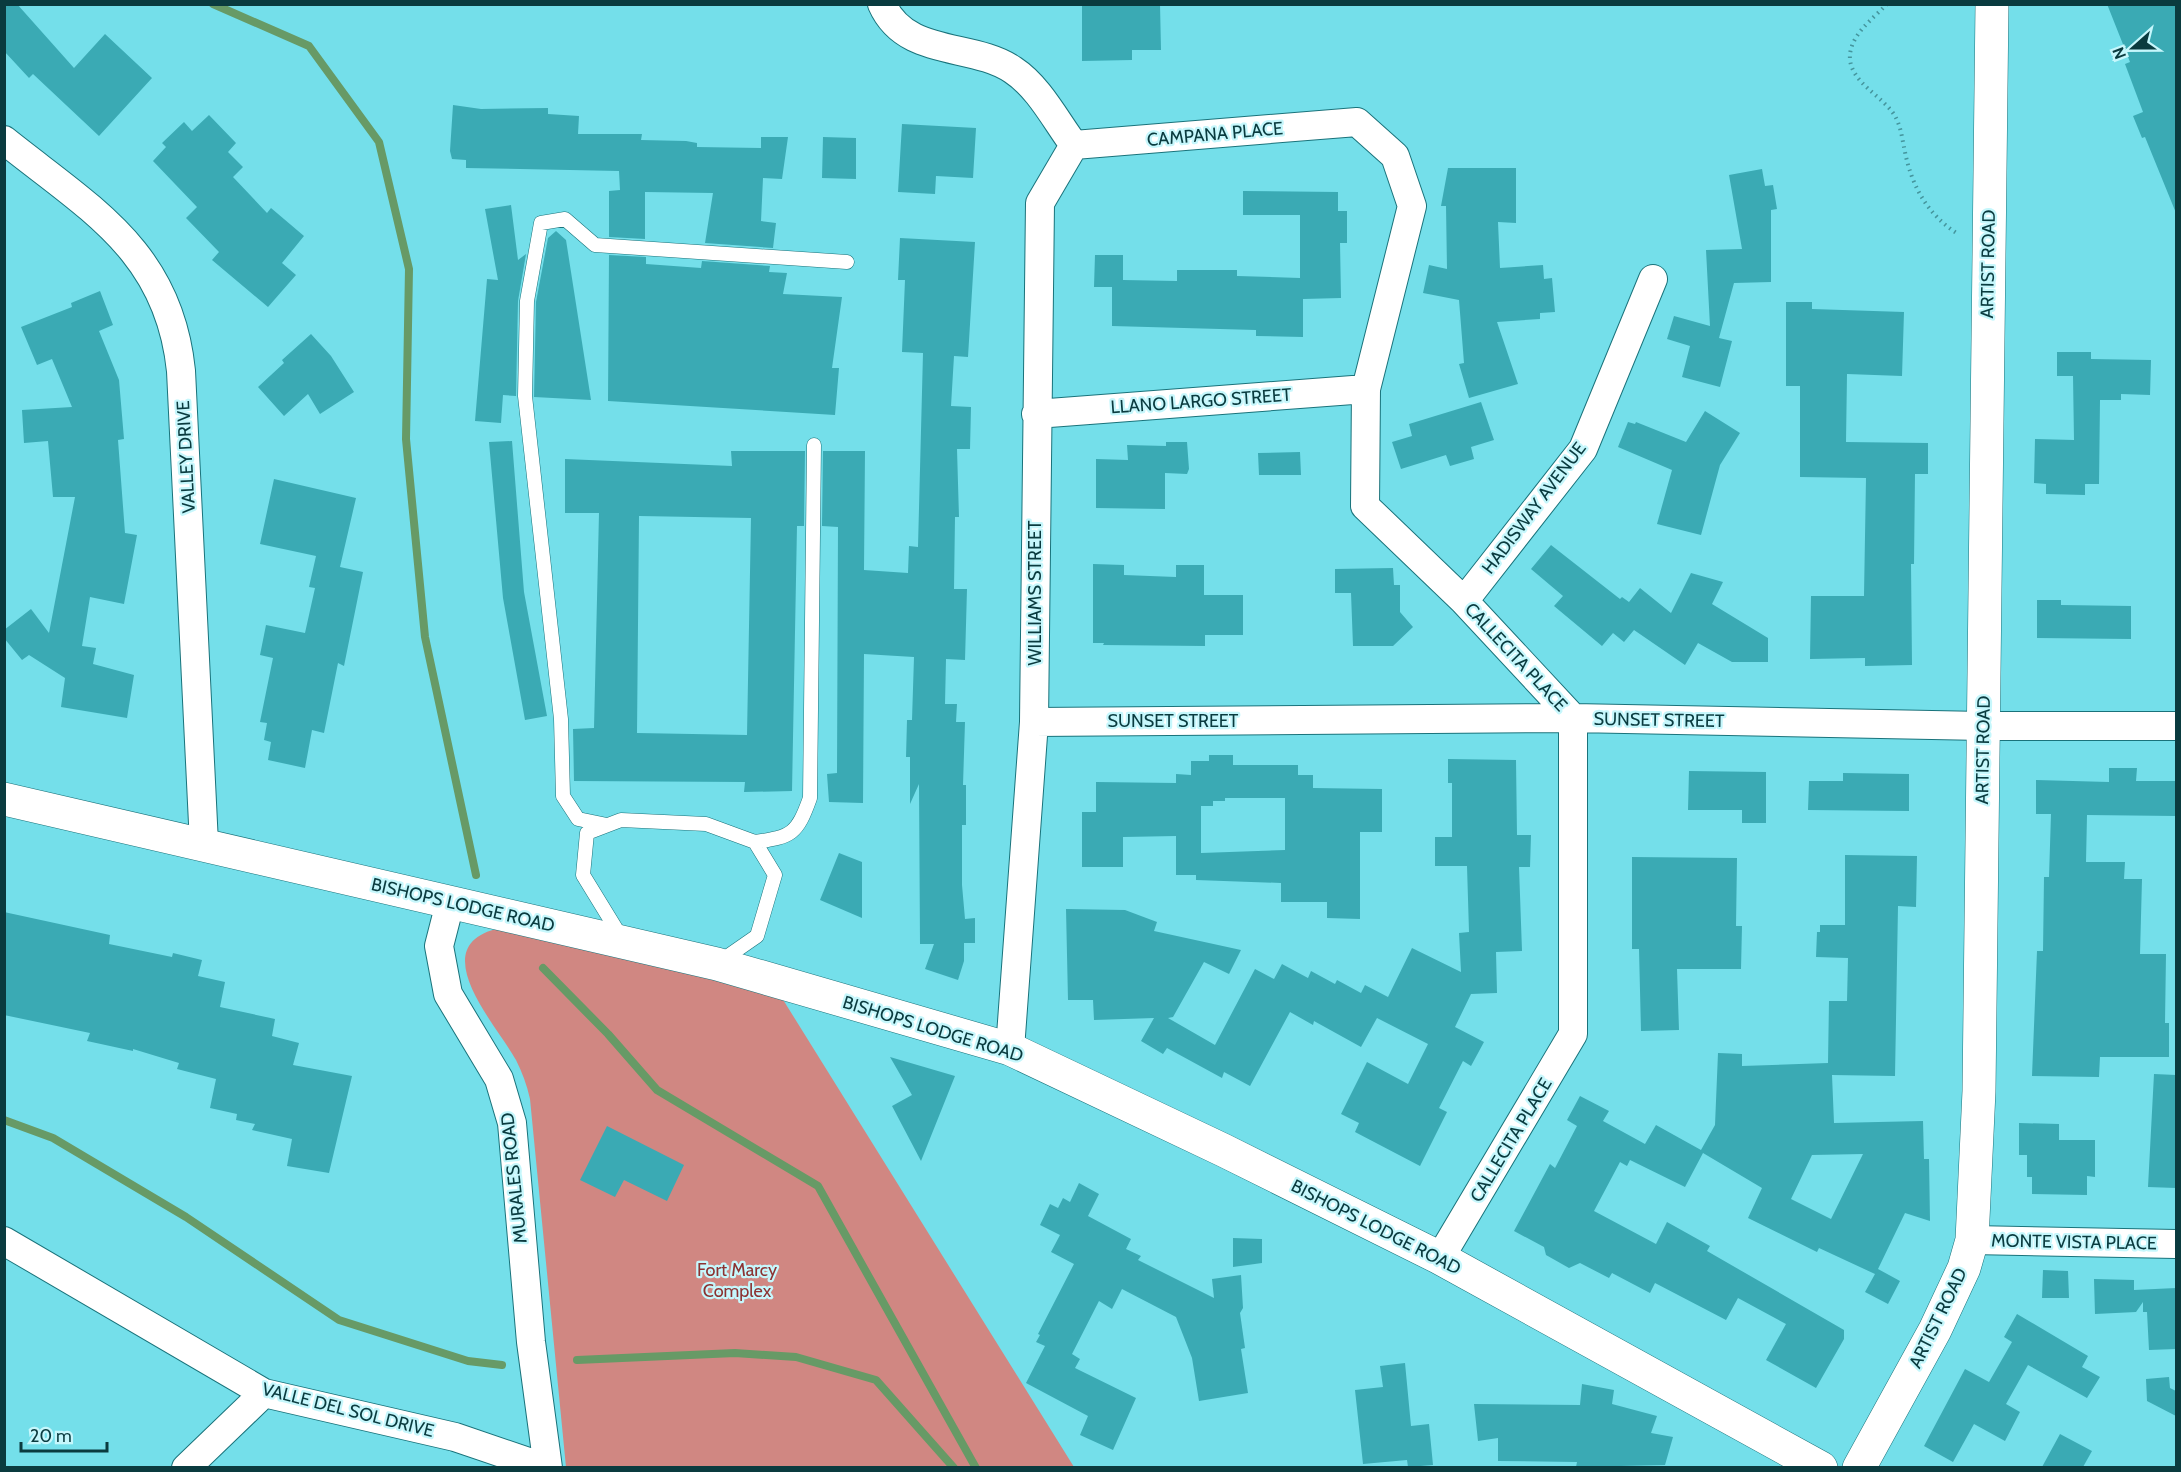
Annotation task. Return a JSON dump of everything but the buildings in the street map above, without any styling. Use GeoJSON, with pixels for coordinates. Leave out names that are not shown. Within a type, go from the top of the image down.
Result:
{"type":"FeatureCollection","features":[{"type":"Feature","properties":{"kind":"street"},"geometry":{"type":"LineString","coordinates":[[882,4],[893,23],[909,36],[927,44],[998,63],[1014,70],[1033,90],[1074,146]]}},
{"type":"Feature","properties":{"kind":"street","name":"ARTIST ROAD"},"geometry":{"type":"LineString","coordinates":[[1859,1467],[1954,1293],[1972,1240],[1979,1091],[1992,4]]}},
{"type":"Feature","properties":{"kind":"street","name":"CAMPANA PLACE"},"geometry":{"type":"LineString","coordinates":[[1074,146],[1357,122]]}},
{"type":"Feature","properties":{"kind":"street","name":"CALLECITA PLACE"},"geometry":{"type":"LineString","coordinates":[[1357,122],[1395,156],[1412,206],[1366,389],[1365,506],[1464,601],[1573,718],[1573,1034],[1440,1258]]}},
{"type":"Feature","properties":{"kind":"street","name":"VALLEY DRIVE"},"geometry":{"type":"LineString","coordinates":[[4,140],[102,219],[131,247],[157,284],[174,326],[181,371],[184,416],[204,844]]}},
{"type":"Feature","properties":{"kind":"street","name":"WILLIAMS STREET"},"geometry":{"type":"LineString","coordinates":[[1010,1049],[1034,722],[1040,203],[1074,146]]}},
{"type":"Feature","properties":{"kind":"street","name":"HADISWAY AVENUE"},"geometry":{"type":"LineString","coordinates":[[1464,601],[1583,449],[1653,279]]}},
{"type":"Feature","properties":{"kind":"street","name":"LLANO LARGO STREET"},"geometry":{"type":"LineString","coordinates":[[1036,414],[1366,389]]}},
{"type":"Feature","properties":{"kind":"street","name":"SUNSET STREET"},"geometry":{"type":"LineString","coordinates":[[1034,722],[1573,718],[1983,726],[2176,726]]}},
{"type":"Feature","properties":{"kind":"street","name":"BISHOPS LODGE ROAD"},"geometry":{"type":"LineString","coordinates":[[4,799],[717,964],[1010,1049],[1440,1258],[1821,1467]]}},
{"type":"Feature","properties":{"kind":"street","name":"MURALES ROAD"},"geometry":{"type":"LineString","coordinates":[[450,903],[440,946],[448,994],[499,1079],[512,1123],[531,1342],[547,1467]]}},
{"type":"Feature","properties":{"kind":"street","name":"MONTE VISTA PLACE"},"geometry":{"type":"LineString","coordinates":[[1972,1240],[2176,1244]]}},
{"type":"Feature","properties":{"kind":"street","name":"VALLE DEL SOL DRIVE"},"geometry":{"type":"LineString","coordinates":[[4,1241],[264,1393],[455,1437],[547,1467]]}},
{"type":"Feature","properties":{"kind":"street"},"geometry":{"type":"LineString","coordinates":[[186,1467],[264,1393]]}},
{"type":"Feature","properties":{"kind":"lane"},"geometry":{"type":"LineString","coordinates":[[607,825],[578,819],[563,796],[561,719],[525,396],[527,301],[541,223],[565,219],[595,244],[847,262]]}},
{"type":"Feature","properties":{"kind":"lane"},"geometry":{"type":"LineString","coordinates":[[625,942],[583,875],[587,833],[621,820],[706,824],[755,842],[784,838],[801,823],[810,798],[814,445]]}},
{"type":"Feature","properties":{"kind":"lane"},"geometry":{"type":"LineString","coordinates":[[717,964],[757,936],[775,875],[755,842]]}},
{"type":"Feature","properties":{"kind":"path"},"geometry":{"type":"LineString","coordinates":[[1887,4],[1854,40],[1850,60],[1854,71],[1897,120],[1908,165],[1924,201],[1935,216],[1958,234]]}},
{"type":"Feature","properties":{"kind":"green space","name":"Fort Marcy Complex"},"geometry":{"type":"Polygon","coordinates":[[[500,928],[777,990],[1074,1467],[566,1467],[530,1099],[516,1060],[471,987],[466,968],[467,951],[477,937],[500,928]]]}},
{"type":"Feature","properties":{"kind":"waterway"},"geometry":{"type":"LineString","coordinates":[[213,4],[309,46],[379,142],[409,269],[406,439],[425,637],[476,875]]}},
{"type":"Feature","properties":{"kind":"waterway"},"geometry":{"type":"LineString","coordinates":[[543,968],[608,1034],[657,1090],[818,1186],[976,1468]]}},
{"type":"Feature","properties":{"kind":"waterway"},"geometry":{"type":"LineString","coordinates":[[4,1120],[53,1138],[186,1217],[339,1320],[468,1361],[502,1365]]}},
{"type":"Feature","properties":{"kind":"waterway"},"geometry":{"type":"LineString","coordinates":[[577,1360],[735,1353],[796,1357],[876,1380],[954,1468]]}}]}
